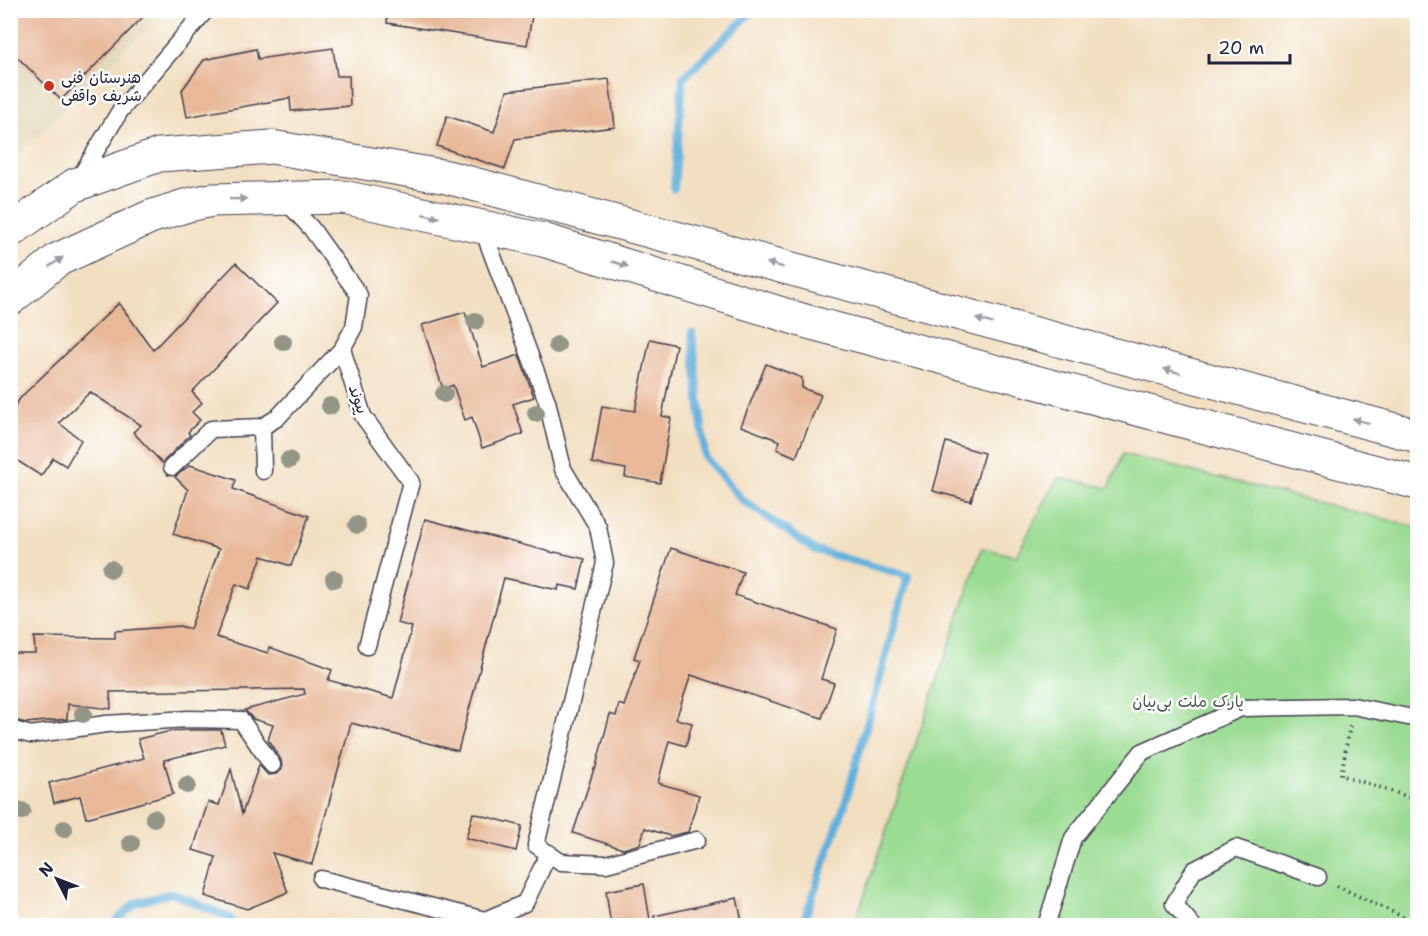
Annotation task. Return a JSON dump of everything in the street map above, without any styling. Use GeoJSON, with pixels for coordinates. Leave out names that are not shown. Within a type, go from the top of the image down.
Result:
{"type":"FeatureCollection","features":[{"type":"Feature","properties":{"kind":"main road"},"geometry":{"type":"LineString","coordinates":[[10,231],[75,185],[159,155],[272,147],[447,177],[1418,436]]}},
{"type":"Feature","properties":{"kind":"main road"},"geometry":{"type":"LineString","coordinates":[[10,299],[57,260],[150,217],[212,200],[343,197],[543,240],[808,322],[1418,483]]}},
{"type":"Feature","properties":{"kind":"main road"},"geometry":{"type":"LineString","coordinates":[[808,322],[823,278]]}},
{"type":"Feature","properties":{"kind":"lane"},"geometry":{"type":"LineString","coordinates":[[75,185],[120,111],[206,10]]}},
{"type":"Feature","properties":{"kind":"lane"},"geometry":{"type":"LineString","coordinates":[[172,467],[211,429],[262,427],[277,418],[342,349],[354,327],[359,295],[311,228],[284,198]]}},
{"type":"Feature","properties":{"kind":"lane"},"geometry":{"type":"LineString","coordinates":[[482,227],[546,401],[563,470],[598,527],[605,563],[536,845],[561,862],[606,864],[697,840]]}},
{"type":"Feature","properties":{"kind":"lane","name":"پیوند"},"geometry":{"type":"LineString","coordinates":[[342,349],[363,416],[411,482],[367,646]]}},
{"type":"Feature","properties":{"kind":"lane"},"geometry":{"type":"LineString","coordinates":[[262,427],[263,471]]}},
{"type":"Feature","properties":{"kind":"lane"},"geometry":{"type":"LineString","coordinates":[[1046,926],[1073,838],[1142,752],[1241,708],[1353,706],[1418,719]]}},
{"type":"Feature","properties":{"kind":"lane"},"geometry":{"type":"LineString","coordinates":[[10,729],[31,735],[106,724],[188,719],[241,720],[272,765]]}},
{"type":"Feature","properties":{"kind":"lane"},"geometry":{"type":"LineString","coordinates":[[1193,926],[1174,904],[1194,870],[1236,848],[1318,877]]}},
{"type":"Feature","properties":{"kind":"lane"},"geometry":{"type":"LineString","coordinates":[[321,879],[485,920],[525,903],[549,853]]}},
{"type":"Feature","properties":{"kind":"path"},"geometry":{"type":"LineString","coordinates":[[1353,706],[1341,775],[1418,800]]}},
{"type":"Feature","properties":{"kind":"path"},"geometry":{"type":"LineString","coordinates":[[1318,877],[1418,924]]}},
{"type":"Feature","properties":{"kind":"shaded area","name":"هنرستان فنی شریف واقفی"},"geometry":{"type":"Polygon","coordinates":[[[11,11],[164,11],[11,162],[11,11]]]}},
{"type":"Feature","properties":{"kind":"green space","name":"پارک ملت بی‌بیان"},"geometry":{"type":"Polygon","coordinates":[[[1123,454],[1417,527],[1417,925],[854,926],[982,548],[1016,556],[1058,477],[1109,488],[1123,454]]]}},
{"type":"Feature","properties":{"kind":"building","name":"هنرستان فنی شریف واقفی"},"geometry":{"type":"Polygon","coordinates":[[[10,10],[150,10],[61,100],[10,50],[10,10]]]}},
{"type":"Feature","properties":{"kind":"building"},"geometry":{"type":"Polygon","coordinates":[[[388,10],[533,10],[527,45],[387,23],[388,10]]]}},
{"type":"Feature","properties":{"kind":"building"},"geometry":{"type":"Polygon","coordinates":[[[333,48],[337,76],[349,76],[350,106],[291,111],[290,98],[187,117],[182,90],[204,60],[256,49],[258,59],[333,48]]]}},
{"type":"Feature","properties":{"kind":"building"},"geometry":{"type":"Polygon","coordinates":[[[609,79],[615,127],[515,139],[505,169],[437,146],[447,116],[494,132],[507,91],[609,79]]]}},
{"type":"Feature","properties":{"kind":"building"},"geometry":{"type":"Polygon","coordinates":[[[236,263],[277,303],[192,392],[202,403],[192,412],[200,420],[188,432],[190,435],[162,463],[133,432],[141,425],[90,392],[59,423],[81,440],[66,466],[53,458],[41,476],[10,456],[10,412],[22,396],[119,303],[153,350],[236,263]]]}},
{"type":"Feature","properties":{"kind":"building"},"geometry":{"type":"Polygon","coordinates":[[[465,312],[483,367],[519,355],[534,397],[513,404],[523,434],[482,448],[472,417],[465,420],[453,385],[443,389],[422,325],[465,312]]]}},
{"type":"Feature","properties":{"kind":"building"},"geometry":{"type":"Polygon","coordinates":[[[650,339],[676,345],[662,416],[671,418],[660,483],[625,477],[626,469],[592,463],[602,406],[635,411],[650,339]]]}},
{"type":"Feature","properties":{"kind":"building"},"geometry":{"type":"Polygon","coordinates":[[[766,364],[802,378],[802,388],[821,395],[796,457],[777,449],[780,441],[741,426],[766,364]]]}},
{"type":"Feature","properties":{"kind":"building"},"geometry":{"type":"Polygon","coordinates":[[[946,442],[984,453],[971,501],[933,491],[946,442]]]}},
{"type":"Feature","properties":{"kind":"building"},"geometry":{"type":"Polygon","coordinates":[[[190,465],[236,480],[233,489],[309,516],[291,566],[262,556],[250,589],[236,584],[216,637],[268,653],[269,647],[332,670],[328,680],[393,698],[412,627],[397,623],[425,519],[585,559],[578,589],[559,585],[558,590],[504,578],[458,751],[351,723],[312,864],[272,853],[288,892],[247,909],[205,896],[216,857],[193,850],[208,802],[219,805],[231,769],[242,814],[259,765],[268,775],[277,774],[282,769],[281,760],[268,740],[273,725],[253,719],[245,710],[305,694],[304,689],[110,692],[111,709],[68,704],[67,719],[26,723],[10,719],[10,653],[35,653],[34,637],[115,638],[115,631],[180,626],[190,629],[219,549],[173,534],[188,490],[175,477],[190,465]]]}},
{"type":"Feature","properties":{"kind":"building"},"geometry":{"type":"Polygon","coordinates":[[[671,548],[743,572],[735,595],[837,629],[821,679],[834,683],[822,718],[691,675],[676,719],[692,723],[686,746],[669,741],[658,783],[699,795],[688,832],[670,836],[645,828],[640,844],[623,849],[573,833],[595,770],[610,714],[616,716],[619,704],[624,706],[640,660],[634,658],[671,548]]]}},
{"type":"Feature","properties":{"kind":"building"},"geometry":{"type":"Polygon","coordinates":[[[221,730],[225,745],[164,760],[173,794],[86,818],[80,796],[54,803],[49,783],[144,758],[138,739],[171,731],[221,730]]]}},
{"type":"Feature","properties":{"kind":"building"},"geometry":{"type":"Polygon","coordinates":[[[473,813],[522,826],[516,851],[466,838],[473,813]]]}},
{"type":"Feature","properties":{"kind":"building"},"geometry":{"type":"Polygon","coordinates":[[[644,884],[651,926],[611,926],[606,891],[644,884]]]}},
{"type":"Feature","properties":{"kind":"building"},"geometry":{"type":"Polygon","coordinates":[[[737,898],[743,926],[655,926],[654,916],[737,898]]]}},
{"type":"Feature","properties":{"kind":"waterway"},"geometry":{"type":"LineString","coordinates":[[674,189],[683,78],[754,10]]}},
{"type":"Feature","properties":{"kind":"waterway"},"geometry":{"type":"LineString","coordinates":[[692,333],[705,457],[742,500],[815,550],[908,576],[845,804],[802,926]]}},
{"type":"Feature","properties":{"kind":"waterway"},"geometry":{"type":"LineString","coordinates":[[111,926],[136,903],[172,893],[228,917],[235,926]]}},
{"type":"Feature","properties":{"kind":"place","name":"هنرستان فنی شریف واقفی"},"geometry":{"type":"Point","coordinates":[49,86]}}]}
